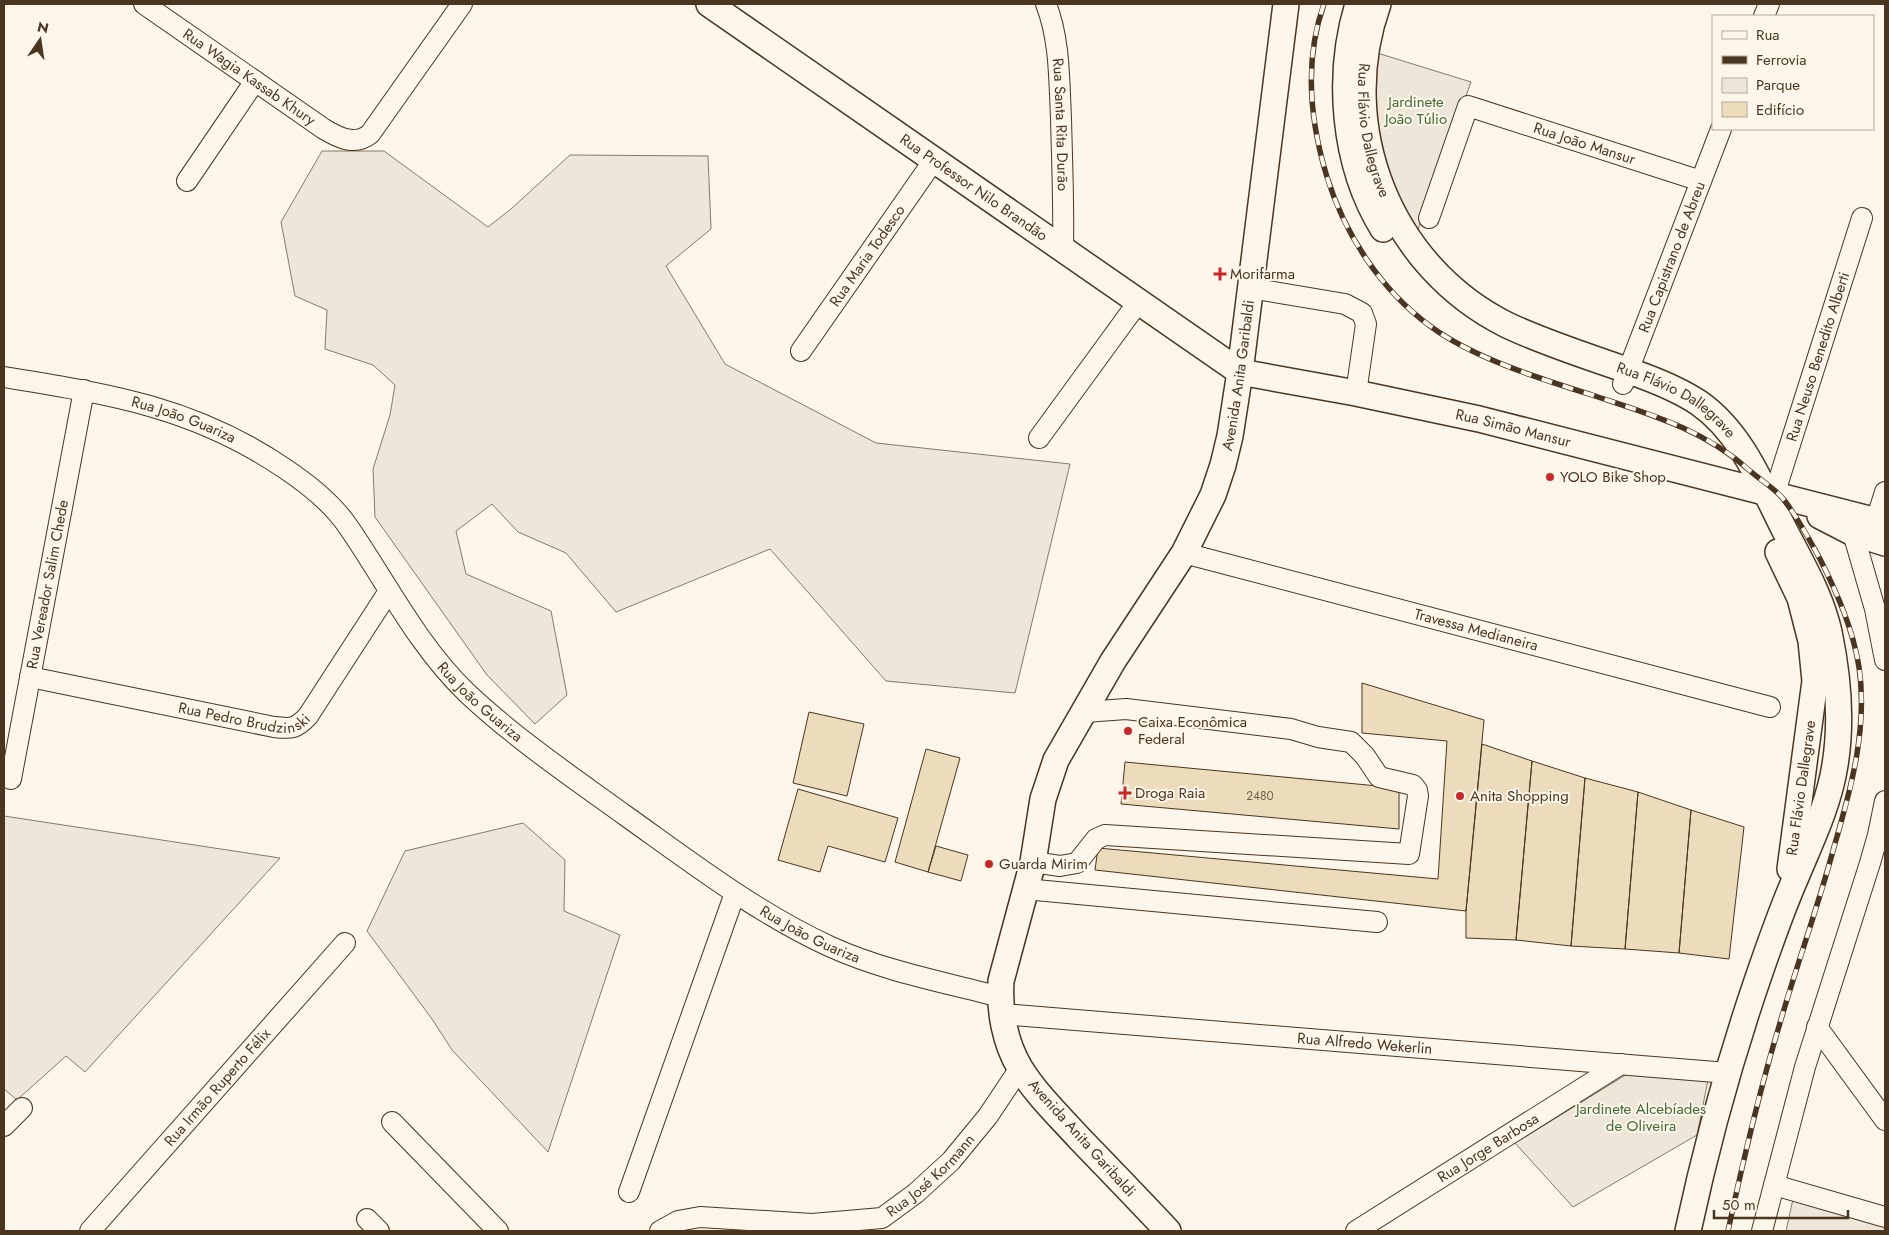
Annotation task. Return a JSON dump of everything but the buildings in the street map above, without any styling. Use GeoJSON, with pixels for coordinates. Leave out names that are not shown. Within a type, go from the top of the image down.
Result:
{"type":"FeatureCollection","features":[{"type":"Feature","properties":{"kind":"main road","name":"Rua Professor Nilo Brandão"},"geometry":{"type":"LineString","coordinates":[[709,4],[1240,372]]}},
{"type":"Feature","properties":{"kind":"main road","name":"Avenida Anita Garibaldi"},"geometry":{"type":"LineString","coordinates":[[1168,1231],[1057,1114],[1020,1068],[1008,1041],[1001,1006],[1004,966],[1033,862],[1043,799],[1056,760],[1113,662],[1184,554],[1203,517],[1223,465],[1230,436],[1240,372],[1286,4]]}},
{"type":"Feature","properties":{"kind":"main road","name":"Rua Flávio Dallegrave"},"geometry":{"type":"LineString","coordinates":[[1358,4],[1349,44],[1346,76],[1347,116],[1352,151],[1363,189],[1380,225],[1399,256],[1424,286],[1447,306],[1474,324],[1513,344],[1626,378]]}},
{"type":"Feature","properties":{"kind":"main road","name":"Rua Flávio Dallegrave"},"geometry":{"type":"LineString","coordinates":[[1378,4],[1366,43],[1364,107],[1367,138],[1381,186],[1401,229],[1437,275],[1462,297],[1487,314],[1510,327],[1550,342],[1626,378],[1691,412],[1710,427],[1734,457],[1768,493],[1816,590],[1829,630],[1836,671],[1838,708],[1835,765],[1829,793],[1786,899],[1758,979],[1728,1073],[1699,1179],[1688,1231]]}},
{"type":"Feature","properties":{"kind":"main road","name":"Rua Simão Mansur"},"geometry":{"type":"LineString","coordinates":[[1240,372],[1356,393],[1479,419],[1880,522]]}},
{"type":"Feature","properties":{"kind":"main road","name":"Rua Flávio Dallegrave"},"geometry":{"type":"LineString","coordinates":[[1768,493],[1812,641],[1814,681],[1786,899]]}},
{"type":"Feature","properties":{"kind":"main road","name":"Rua Simão Mansur"},"geometry":{"type":"LineString","coordinates":[[1768,493],[1813,513],[1853,534],[1885,543]]}},
{"type":"Feature","properties":{"kind":"main road"},"geometry":{"type":"LineString","coordinates":[[1792,544],[1790,536],[1794,522],[1800,517],[1813,513]]}},
{"type":"Feature","properties":{"kind":"street","name":"Rua Wagia Kassab Khury"},"geometry":{"type":"LineString","coordinates":[[144,4],[324,129],[346,140],[356,141],[364,139],[370,134],[462,4]]}},
{"type":"Feature","properties":{"kind":"street","name":"Rua Santa Rita Durão"},"geometry":{"type":"LineString","coordinates":[[1046,4],[1054,35],[1059,68],[1064,205],[1063,249]]}},
{"type":"Feature","properties":{"kind":"street"},"geometry":{"type":"LineString","coordinates":[[187,181],[255,81]]}},
{"type":"Feature","properties":{"kind":"street","name":"Rua João Mansur"},"geometry":{"type":"LineString","coordinates":[[1429,218],[1468,106],[1701,181]]}},
{"type":"Feature","properties":{"kind":"street","name":"Rua Capistrano de Abreu"},"geometry":{"type":"LineString","coordinates":[[1626,378],[1721,130]]}},
{"type":"Feature","properties":{"kind":"street","name":"Rua Maria Todesco"},"geometry":{"type":"LineString","coordinates":[[801,351],[934,160]]}},
{"type":"Feature","properties":{"kind":"street","name":"Rua Neuso Benedito Alberti"},"geometry":{"type":"LineString","coordinates":[[1768,493],[1862,218]]}},
{"type":"Feature","properties":{"kind":"street"},"geometry":{"type":"LineString","coordinates":[[1250,288],[1345,304],[1362,313],[1366,324],[1356,393]]}},
{"type":"Feature","properties":{"kind":"street"},"geometry":{"type":"LineString","coordinates":[[1039,438],[1139,301]]}},
{"type":"Feature","properties":{"kind":"street","name":"Rua João Guariza"},"geometry":{"type":"LineString","coordinates":[[4,377],[125,398],[187,417],[219,430],[273,461],[305,482],[328,502],[346,523],[410,623],[438,660],[464,690],[499,722],[533,749],[735,893],[809,936],[855,957],[1001,1006]]}},
{"type":"Feature","properties":{"kind":"street","name":"Rua Vereador Salim Chede"},"geometry":{"type":"LineString","coordinates":[[11,779],[84,390]]}},
{"type":"Feature","properties":{"kind":"street"},"geometry":{"type":"LineString","coordinates":[[1880,522],[1885,492]]}},
{"type":"Feature","properties":{"kind":"street"},"geometry":{"type":"LineString","coordinates":[[1853,534],[1875,609],[1885,660]]}},
{"type":"Feature","properties":{"kind":"street","name":"Travessa Medianeira"},"geometry":{"type":"LineString","coordinates":[[1184,554],[1770,706]]}},
{"type":"Feature","properties":{"kind":"street","name":"Rua Pedro Brudzinski"},"geometry":{"type":"LineString","coordinates":[[30,677],[288,729],[299,726],[308,716],[389,591]]}},
{"type":"Feature","properties":{"kind":"street"},"geometry":{"type":"LineString","coordinates":[[1033,862],[1060,866],[1077,863],[1096,839],[1105,835],[1409,854],[1418,796],[1417,790],[1413,784],[1379,777],[1365,756],[1351,742],[1318,737],[1291,729],[1126,709],[1085,712]]}},
{"type":"Feature","properties":{"kind":"street"},"geometry":{"type":"LineString","coordinates":[[1762,1231],[1817,1027],[1870,863],[1885,801]]}},
{"type":"Feature","properties":{"kind":"street"},"geometry":{"type":"LineString","coordinates":[[1025,889],[1377,922]]}},
{"type":"Feature","properties":{"kind":"street"},"geometry":{"type":"LineString","coordinates":[[629,1192],[735,893]]}},
{"type":"Feature","properties":{"kind":"street","name":"Rua Irmão Ruperto Félix"},"geometry":{"type":"LineString","coordinates":[[90,1231],[345,943]]}},
{"type":"Feature","properties":{"kind":"street","name":"Rua Alfredo Wekerlin"},"geometry":{"type":"LineString","coordinates":[[1001,1006],[1728,1073]]}},
{"type":"Feature","properties":{"kind":"street"},"geometry":{"type":"LineString","coordinates":[[1817,1027],[1885,1120]]}},
{"type":"Feature","properties":{"kind":"street","name":"Rua Jorge Barbosa"},"geometry":{"type":"LineString","coordinates":[[1356,1231],[1621,1064]]}},
{"type":"Feature","properties":{"kind":"street","name":"Rua José Kormann"},"geometry":{"type":"LineString","coordinates":[[660,1231],[678,1221],[700,1217],[812,1224],[877,1224],[916,1193],[951,1161],[988,1116],[1020,1068]]}},
{"type":"Feature","properties":{"kind":"street"},"geometry":{"type":"LineString","coordinates":[[4,1126],[22,1108]]}},
{"type":"Feature","properties":{"kind":"street"},"geometry":{"type":"LineString","coordinates":[[392,1122],[498,1231]]}},
{"type":"Feature","properties":{"kind":"street"},"geometry":{"type":"LineString","coordinates":[[1774,1185],[1885,1216]]}},
{"type":"Feature","properties":{"kind":"green space","name":"Jardinete João Túlio"},"geometry":{"type":"Polygon","coordinates":[[[1374,52],[1471,82],[1416,235],[1397,201],[1374,118],[1374,52]]]}},
{"type":"Feature","properties":{"kind":"green space"},"geometry":{"type":"Polygon","coordinates":[[[322,151],[384,151],[488,227],[511,209],[570,155],[708,156],[711,229],[666,266],[725,364],[876,443],[1070,464],[1015,693],[886,681],[770,549],[616,612],[566,553],[518,532],[492,504],[456,531],[466,574],[551,611],[567,695],[535,724],[487,675],[375,517],[373,469],[390,415],[395,385],[373,365],[325,349],[327,310],[295,296],[281,222],[322,151]]]}},
{"type":"Feature","properties":{"kind":"green space"},"geometry":{"type":"Polygon","coordinates":[[[4,816],[280,858],[85,1072],[66,1056],[17,1100],[4,1089],[4,816]]]}},
{"type":"Feature","properties":{"kind":"green space"},"geometry":{"type":"Polygon","coordinates":[[[523,823],[565,860],[564,911],[620,935],[548,1152],[452,1050],[432,1019],[367,931],[405,851],[523,823]]]}},
{"type":"Feature","properties":{"kind":"green space","name":"Jardinete Alcebíades de Oliveira"},"geometry":{"type":"Polygon","coordinates":[[[1632,1071],[1708,1080],[1697,1135],[1573,1207],[1515,1143],[1632,1071]]]}},
{"type":"Feature","properties":{"kind":"green space"},"geometry":{"type":"Polygon","coordinates":[[[1793,1199],[1885,1221],[1885,1231],[1786,1231],[1793,1199]]]}},
{"type":"Feature","properties":{"kind":"railway"},"geometry":{"type":"LineString","coordinates":[[1324,4],[1318,25],[1312,69],[1313,112],[1321,156],[1344,220],[1367,260],[1396,296],[1430,326],[1466,348],[1530,375],[1675,424],[1694,433],[1731,456],[1776,492],[1789,507],[1820,559],[1849,625],[1859,667],[1861,690],[1860,735],[1852,781],[1828,869],[1765,1075],[1728,1231]]}},
{"type":"Feature","properties":{"kind":"place","name":"Morifarma"},"geometry":{"type":"Point","coordinates":[1220,274]}},
{"type":"Feature","properties":{"kind":"place","name":"YOLO Bike Shop"},"geometry":{"type":"Point","coordinates":[1550,477]}},
{"type":"Feature","properties":{"kind":"place","name":"Caixa Econômica Federal"},"geometry":{"type":"Point","coordinates":[1128,731]}},
{"type":"Feature","properties":{"kind":"place","name":"Droga Raia"},"geometry":{"type":"Point","coordinates":[1125,793]}},
{"type":"Feature","properties":{"kind":"place","name":"Anita Shopping"},"geometry":{"type":"Point","coordinates":[1460,796]}},
{"type":"Feature","properties":{"kind":"place","name":"Guarda Mirim"},"geometry":{"type":"Point","coordinates":[989,864]}}]}
